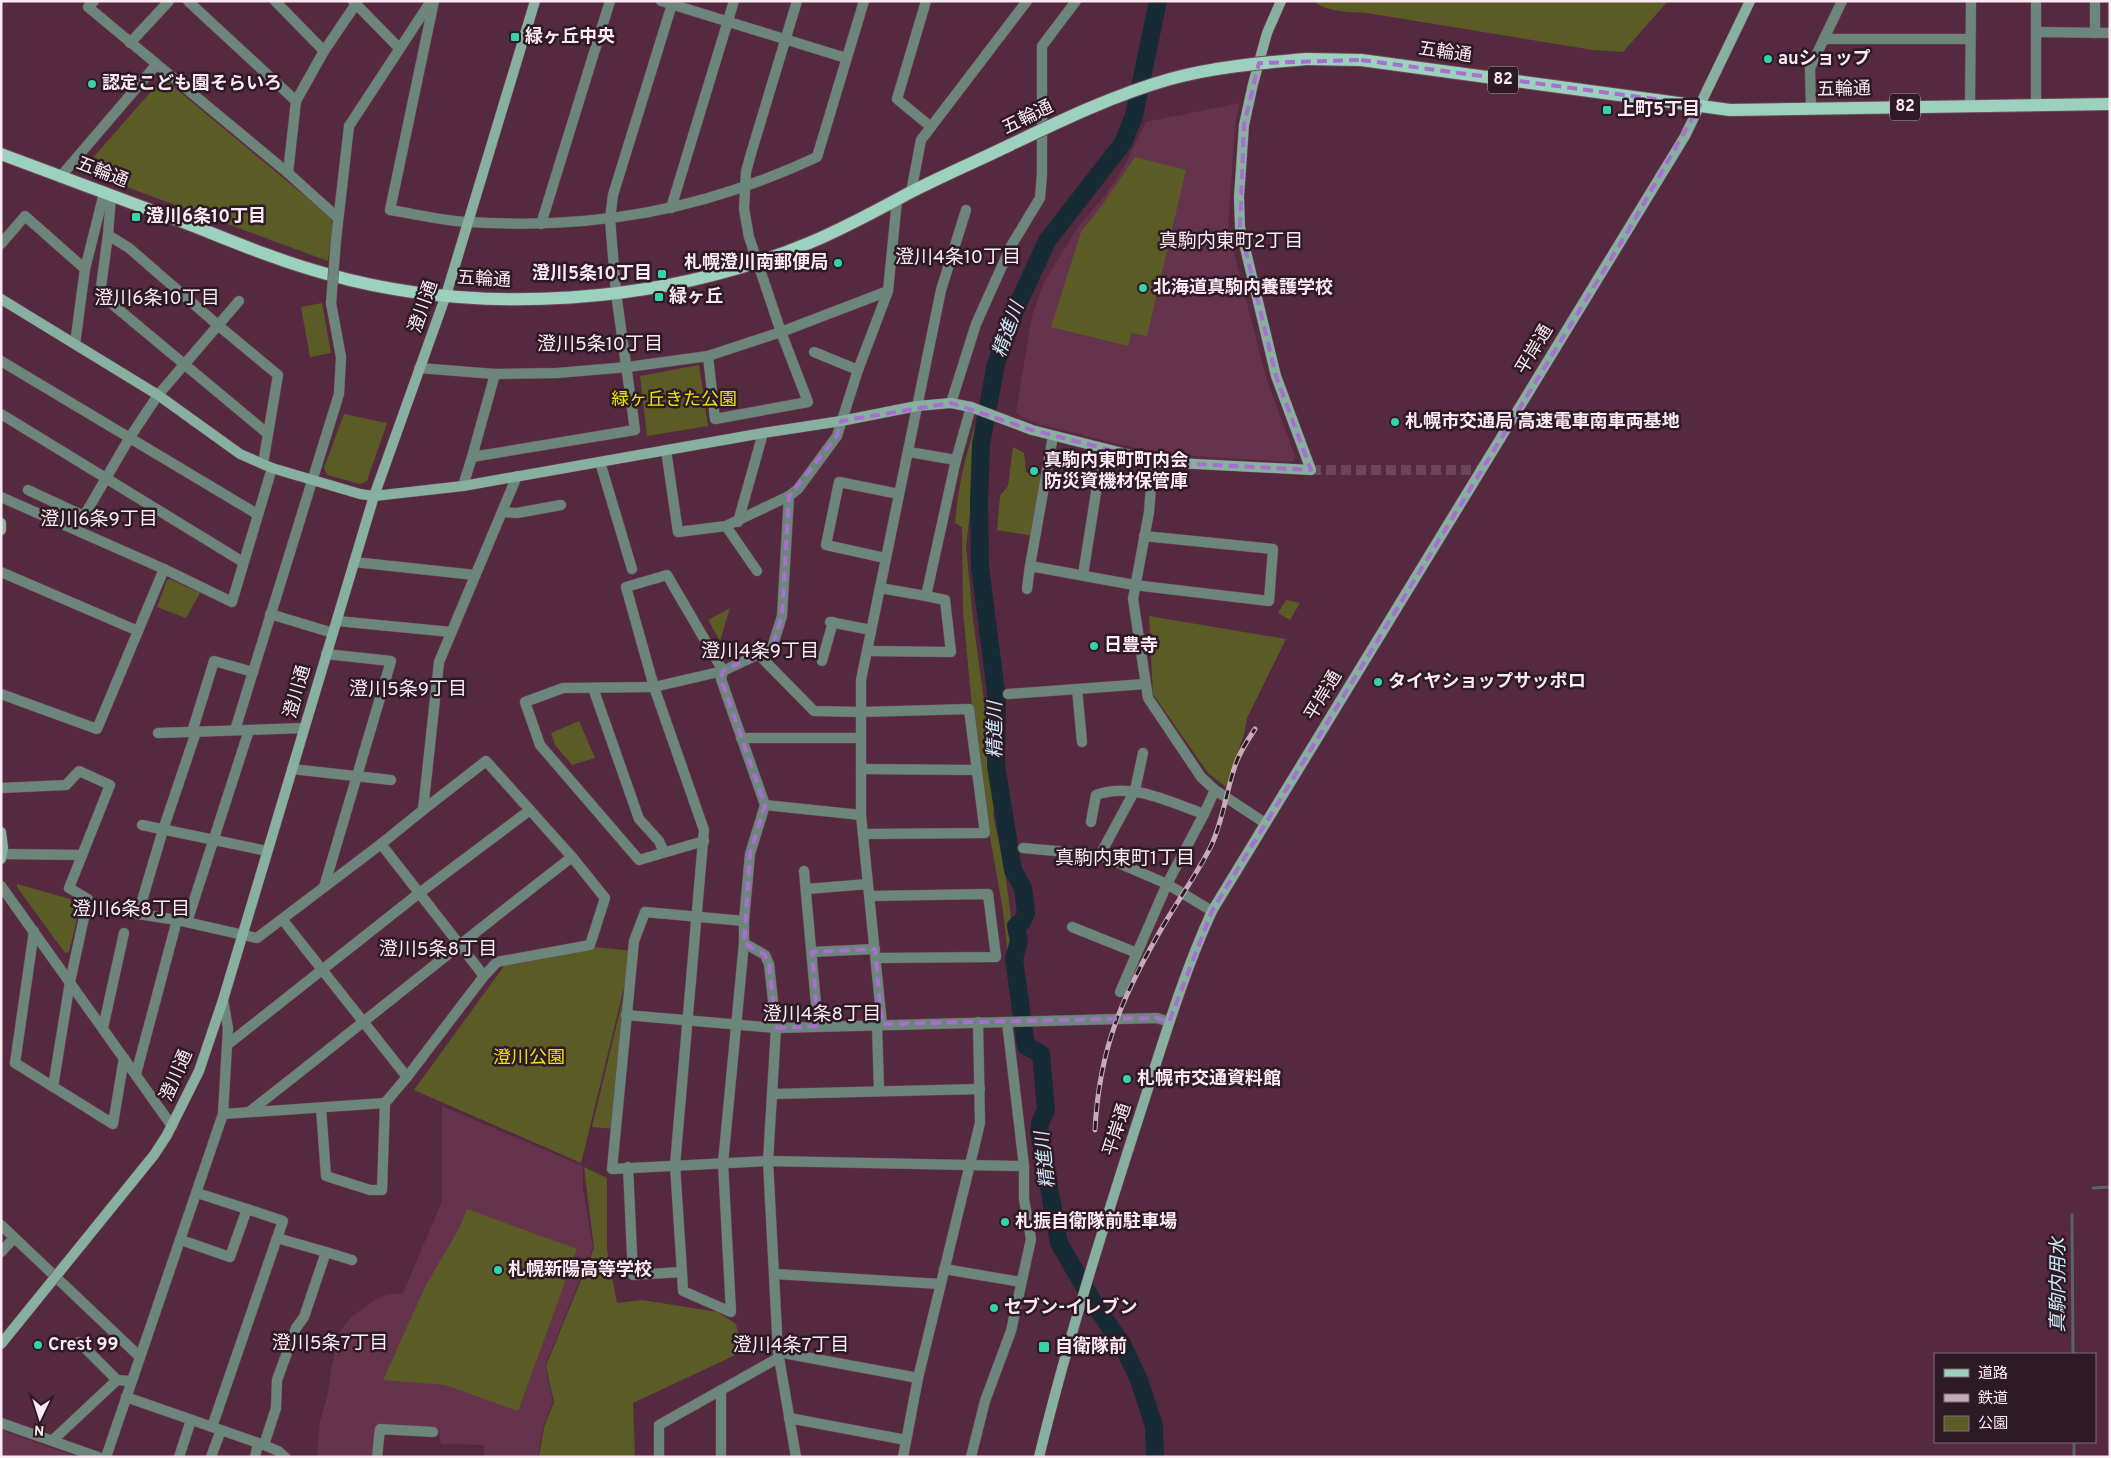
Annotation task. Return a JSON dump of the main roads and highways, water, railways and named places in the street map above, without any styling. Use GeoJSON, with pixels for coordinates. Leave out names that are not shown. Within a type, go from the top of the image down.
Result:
{"type":"FeatureCollection","features":[{"type":"Feature","properties":{"kind":"main road","name":"五輪通"},"geometry":{"type":"LineString","coordinates":[[1,154],[328,275],[406,291],[519,300],[581,298],[661,288],[756,261],[807,244],[1088,108],[1170,79],[1233,65],[1306,59],[1381,62],[1730,110],[2110,104]]}},
{"type":"Feature","properties":{"kind":"waterway","name":"精進川"},"geometry":{"type":"LineString","coordinates":[[1155,1457],[1154,1426],[1139,1380],[1122,1344],[1096,1307],[1059,1243],[1039,1131],[1040,1123],[1046,1110],[1041,1054],[1026,1046],[1014,959],[1019,941],[1016,926],[1022,922],[1026,913],[1023,888],[1013,870],[996,766],[997,700],[980,567],[979,500],[981,444],[996,364],[1017,306],[1047,241],[1123,143],[1134,116],[1158,1]]}},
{"type":"Feature","properties":{"kind":"waterway","name":"真駒内用水"},"geometry":{"type":"LineString","coordinates":[[2093,1188],[2110,1187]]}},
{"type":"Feature","properties":{"kind":"waterway","name":"真駒内用水"},"geometry":{"type":"LineString","coordinates":[[2072,1215],[2073,1353]]}},
{"type":"Feature","properties":{"kind":"waterway","name":"真駒内用水"},"geometry":{"type":"LineString","coordinates":[[2074,1443],[2074,1457]]}},
{"type":"Feature","properties":{"kind":"tunnel"},"geometry":{"type":"LineString","coordinates":[[1311,470],[1481,470]]}},
{"type":"Feature","properties":{"kind":"railway"},"geometry":{"type":"LineString","coordinates":[[1095,1130],[1097,1100],[1102,1072],[1116,1021],[1126,996],[1151,947],[1211,846],[1219,827],[1237,761],[1255,729]]}},
{"type":"Feature","properties":{"kind":"place","name":"緑ヶ丘中央"},"geometry":{"type":"Point","coordinates":[515,37]}},
{"type":"Feature","properties":{"kind":"place","name":"auショップ"},"geometry":{"type":"Point","coordinates":[1768,59]}},
{"type":"Feature","properties":{"kind":"place","name":"認定こども園そらいろ"},"geometry":{"type":"Point","coordinates":[92,84]}},
{"type":"Feature","properties":{"kind":"place","name":"上町5丁目"},"geometry":{"type":"Point","coordinates":[1607,110]}},
{"type":"Feature","properties":{"kind":"place","name":"澄川6条10丁目"},"geometry":{"type":"Point","coordinates":[136,217]}},
{"type":"Feature","properties":{"kind":"place","name":"札幌澄川南郵便局"},"geometry":{"type":"Point","coordinates":[838,263]}},
{"type":"Feature","properties":{"kind":"place","name":"澄川5条10丁目"},"geometry":{"type":"Point","coordinates":[662,274]}},
{"type":"Feature","properties":{"kind":"place","name":"北海道真駒内養護学校"},"geometry":{"type":"Point","coordinates":[1143,288]}},
{"type":"Feature","properties":{"kind":"place","name":"緑ヶ丘"},"geometry":{"type":"Point","coordinates":[659,297]}},
{"type":"Feature","properties":{"kind":"place","name":"札幌市交通局 高速電車南車両基地"},"geometry":{"type":"Point","coordinates":[1395,422]}},
{"type":"Feature","properties":{"kind":"place","name":"真駒内東町町内会 防災資機材保管庫"},"geometry":{"type":"Point","coordinates":[1034,471]}},
{"type":"Feature","properties":{"kind":"place","name":"日豊寺"},"geometry":{"type":"Point","coordinates":[1094,646]}},
{"type":"Feature","properties":{"kind":"place","name":"タイヤショップサッポロ"},"geometry":{"type":"Point","coordinates":[1378,682]}},
{"type":"Feature","properties":{"kind":"place","name":"札幌市交通資料館"},"geometry":{"type":"Point","coordinates":[1127,1079]}},
{"type":"Feature","properties":{"kind":"place","name":"札振自衛隊前駐車場"},"geometry":{"type":"Point","coordinates":[1005,1222]}},
{"type":"Feature","properties":{"kind":"place","name":"札幌新陽高等学校"},"geometry":{"type":"Point","coordinates":[498,1270]}},
{"type":"Feature","properties":{"kind":"place","name":"セブン-イレブン"},"geometry":{"type":"Point","coordinates":[994,1308]}},
{"type":"Feature","properties":{"kind":"place","name":"Crest 99"},"geometry":{"type":"Point","coordinates":[38,1345]}},
{"type":"Feature","properties":{"kind":"place","name":"自衛隊前"},"geometry":{"type":"Point","coordinates":[1044,1347]}},
{"type":"Feature","properties":{"kind":"district","name":"真駒内東町2丁目"},"geometry":{"type":"Point","coordinates":[1231,242]}},
{"type":"Feature","properties":{"kind":"district","name":"澄川4条10丁目"},"geometry":{"type":"Point","coordinates":[958,258]}},
{"type":"Feature","properties":{"kind":"district","name":"澄川6条10丁目"},"geometry":{"type":"Point","coordinates":[157,299]}},
{"type":"Feature","properties":{"kind":"district","name":"澄川5条10丁目"},"geometry":{"type":"Point","coordinates":[600,345]}},
{"type":"Feature","properties":{"kind":"district","name":"澄川6条9丁目"},"geometry":{"type":"Point","coordinates":[99,520]}},
{"type":"Feature","properties":{"kind":"district","name":"澄川4条9丁目"},"geometry":{"type":"Point","coordinates":[760,652]}},
{"type":"Feature","properties":{"kind":"district","name":"澄川5条9丁目"},"geometry":{"type":"Point","coordinates":[408,690]}},
{"type":"Feature","properties":{"kind":"district","name":"真駒内東町1丁目"},"geometry":{"type":"Point","coordinates":[1125,859]}},
{"type":"Feature","properties":{"kind":"district","name":"澄川6条8丁目"},"geometry":{"type":"Point","coordinates":[131,910]}},
{"type":"Feature","properties":{"kind":"district","name":"澄川5条8丁目"},"geometry":{"type":"Point","coordinates":[438,950]}},
{"type":"Feature","properties":{"kind":"district","name":"澄川4条8丁目"},"geometry":{"type":"Point","coordinates":[822,1015]}},
{"type":"Feature","properties":{"kind":"district","name":"澄川5条7丁目"},"geometry":{"type":"Point","coordinates":[330,1344]}},
{"type":"Feature","properties":{"kind":"district","name":"澄川4条7丁目"},"geometry":{"type":"Point","coordinates":[791,1346]}},
{"type":"Feature","properties":{"kind":"park label","name":"緑ヶ丘きた公園"},"geometry":{"type":"Point","coordinates":[674,400]}},
{"type":"Feature","properties":{"kind":"park label","name":"澄川公園"},"geometry":{"type":"Point","coordinates":[529,1058]}}]}
